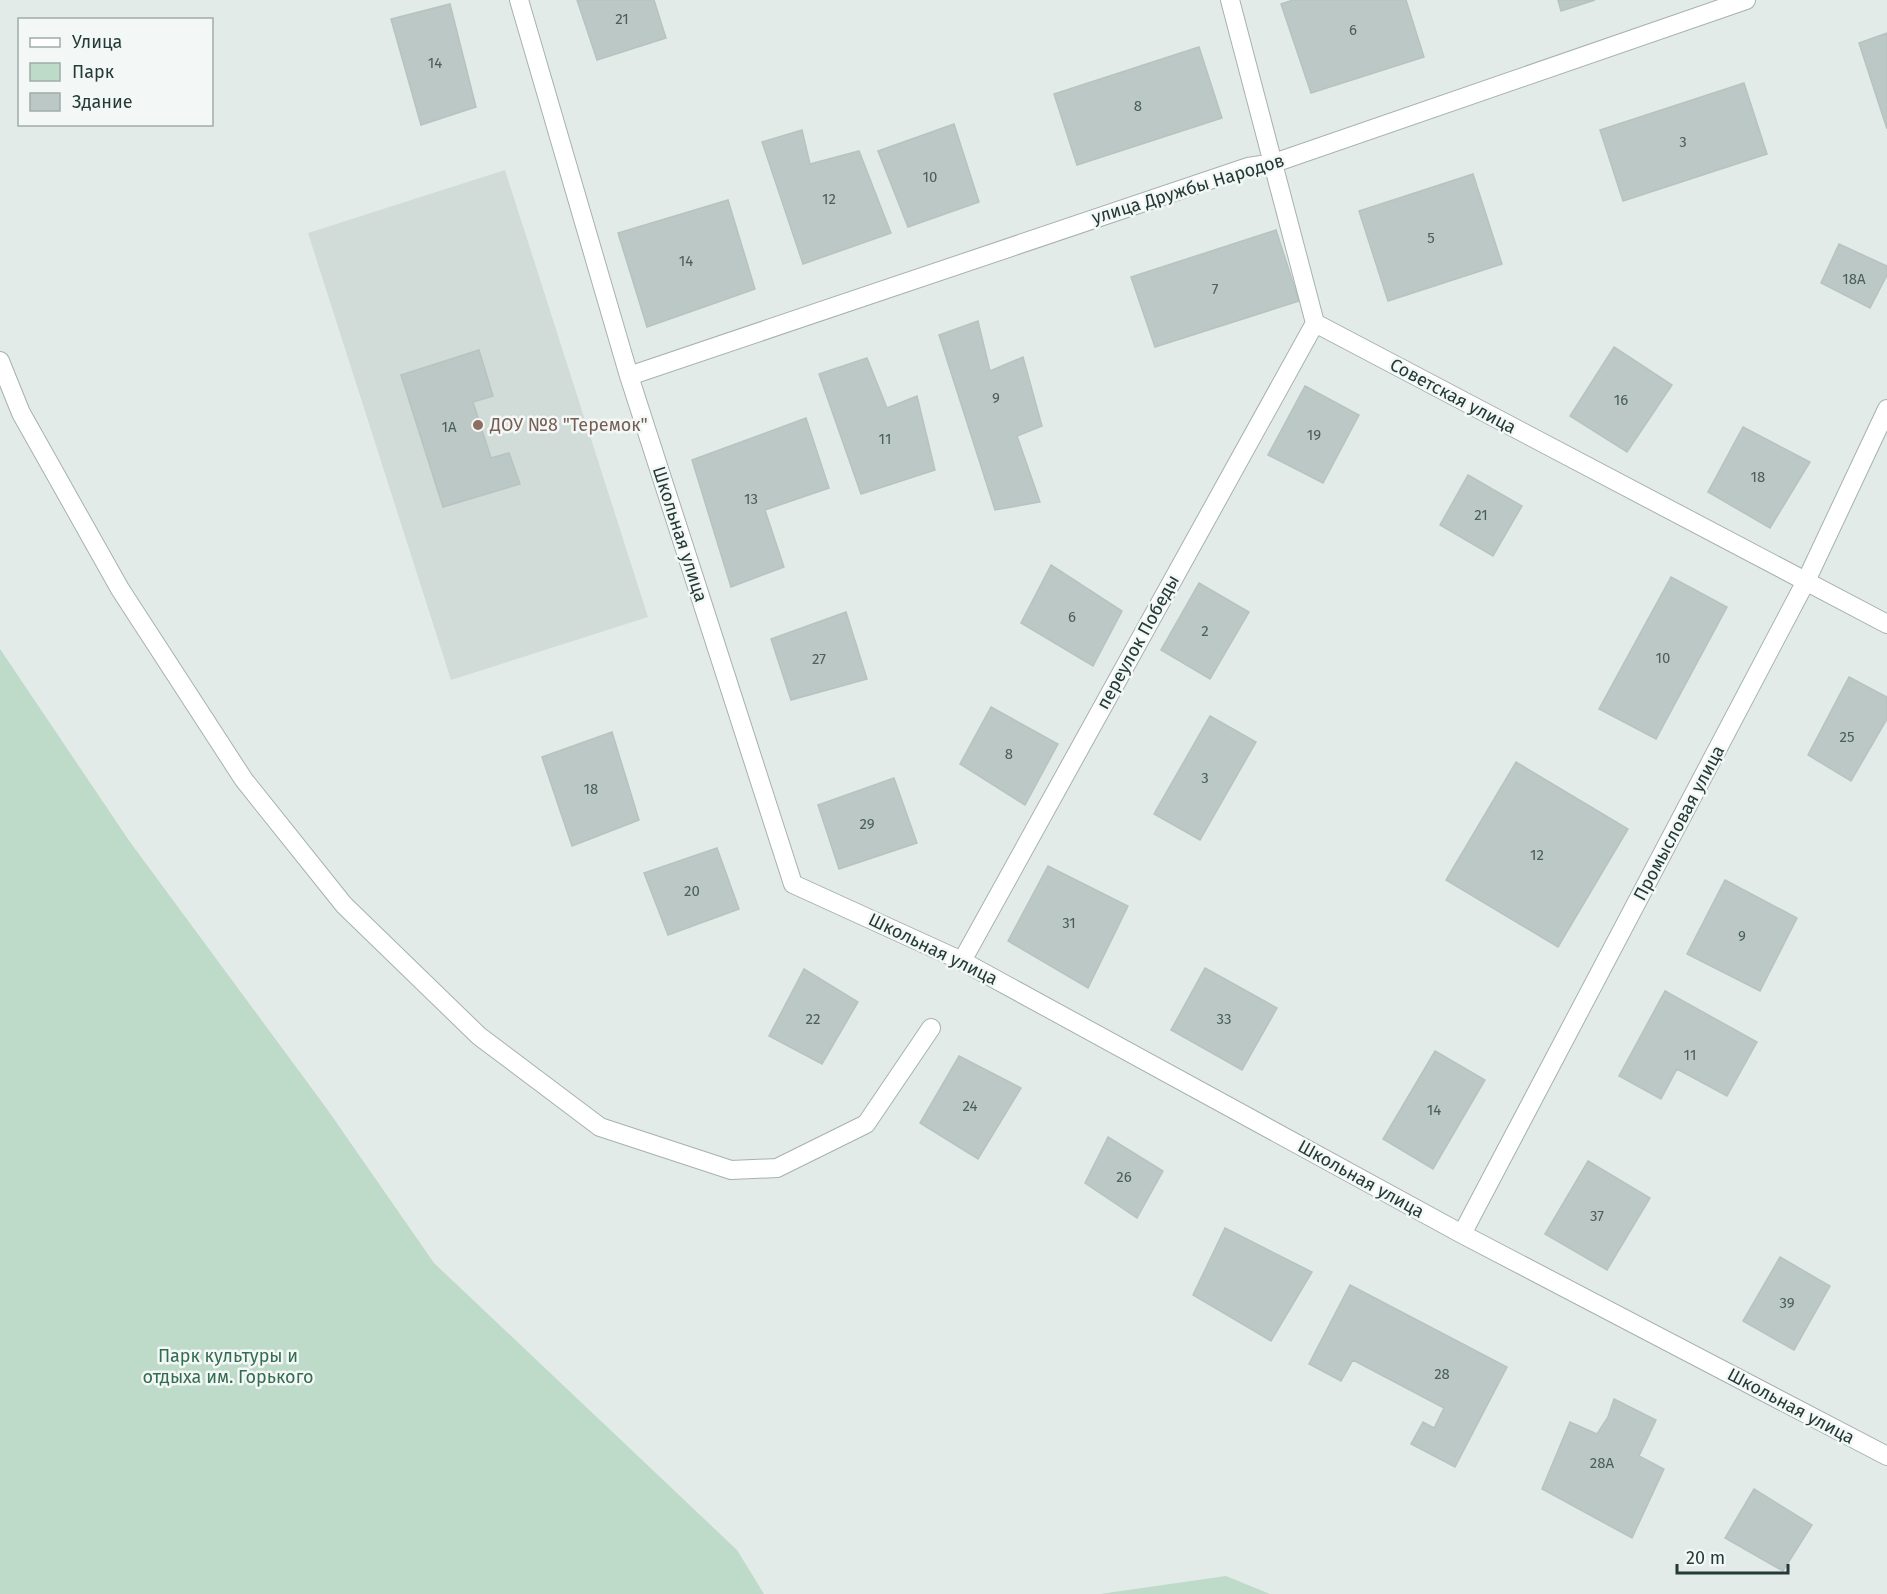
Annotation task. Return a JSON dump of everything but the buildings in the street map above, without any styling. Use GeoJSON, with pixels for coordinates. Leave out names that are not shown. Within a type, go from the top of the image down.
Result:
{"type":"FeatureCollection","features":[{"type":"Feature","properties":{"kind":"street","name":"Школьная улица"},"geometry":{"type":"LineString","coordinates":[[519,0],[629,376],[793,884],[962,961],[1462,1233],[1887,1456]]}},
{"type":"Feature","properties":{"kind":"street"},"geometry":{"type":"LineString","coordinates":[[1230,0],[1315,323]]}},
{"type":"Feature","properties":{"kind":"street","name":"улица Дружбы Народов"},"geometry":{"type":"LineString","coordinates":[[629,376],[1248,167],[1274,163],[1746,0]]}},
{"type":"Feature","properties":{"kind":"street","name":"Советская улица"},"geometry":{"type":"LineString","coordinates":[[1315,323],[1887,624]]}},
{"type":"Feature","properties":{"kind":"street","name":"переулок Победы"},"geometry":{"type":"LineString","coordinates":[[962,961],[1315,323]]}},
{"type":"Feature","properties":{"kind":"street"},"geometry":{"type":"LineString","coordinates":[[0,362],[21,413],[120,589],[244,780],[344,905],[479,1036],[600,1127],[731,1170],[777,1168],[866,1124],[931,1028]]}},
{"type":"Feature","properties":{"kind":"street","name":"Промысловая улица"},"geometry":{"type":"LineString","coordinates":[[1462,1233],[1806,581],[1887,409]]}},
{"type":"Feature","properties":{"kind":"shaded area","name":"ДОУ №8 \"Теремок\""},"geometry":{"type":"Polygon","coordinates":[[[505,170],[648,617],[451,680],[308,233],[505,170]]]}},
{"type":"Feature","properties":{"kind":"green space","name":"Парк культуры и отдыха им. Горького"},"geometry":{"type":"Polygon","coordinates":[[[0,649],[130,842],[327,1109],[434,1263],[737,1550],[764,1594],[0,1594],[0,649]]]}},
{"type":"Feature","properties":{"kind":"green space"},"geometry":{"type":"Polygon","coordinates":[[[1226,1576],[1270,1594],[1100,1594],[1226,1576]]]}},
{"type":"Feature","properties":{"kind":"place","name":"ДОУ №8 \"Теремок\""},"geometry":{"type":"Point","coordinates":[478,425]}}]}
